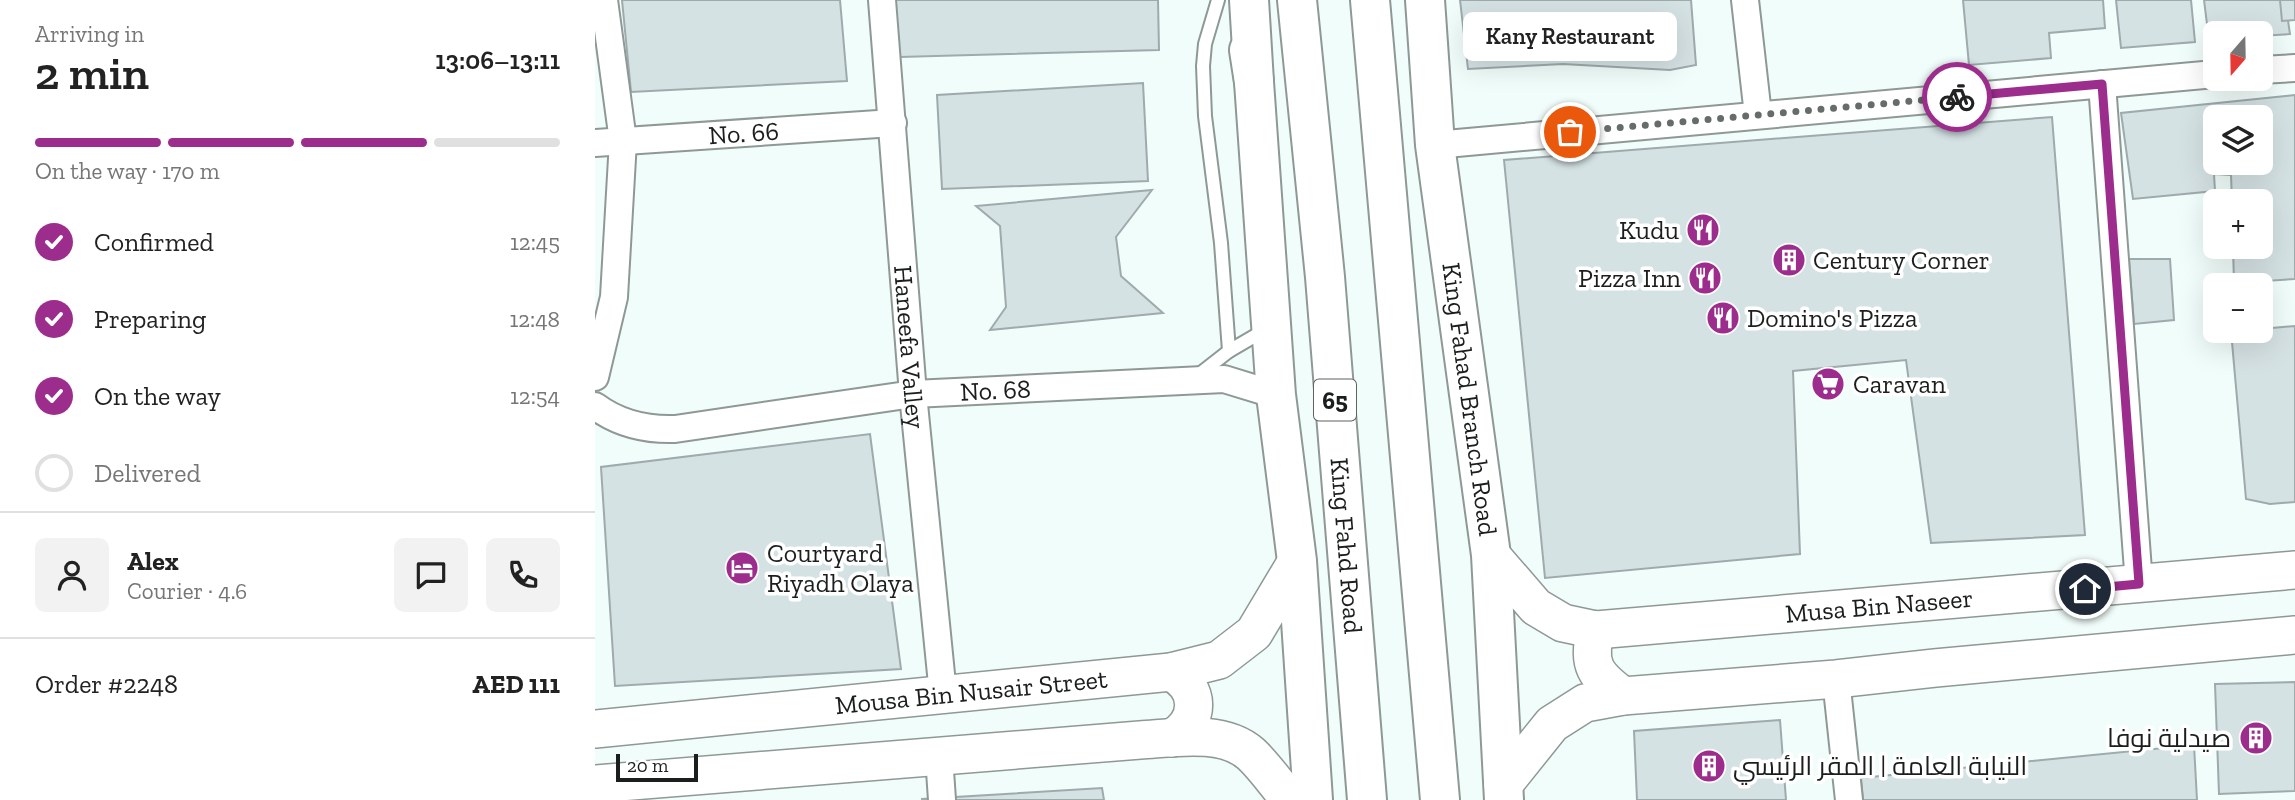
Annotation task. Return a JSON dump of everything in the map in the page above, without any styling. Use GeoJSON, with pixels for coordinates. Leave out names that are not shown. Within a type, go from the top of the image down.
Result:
{"type":"FeatureCollection","features":[{"type":"Feature","properties":{"kind":"main road"},"geometry":{"type":"LineString","coordinates":[[1241,0],[1254,82]]}},
{"type":"Feature","properties":{"kind":"main road"},"geometry":{"type":"LineString","coordinates":[[1249,0],[1276,395],[1297,561],[1313,800]]}},
{"type":"Feature","properties":{"kind":"main road","name":"King Fahd Road"},"geometry":{"type":"LineString","coordinates":[[1297,0],[1326,291],[1367,800]]}},
{"type":"Feature","properties":{"kind":"main road"},"geometry":{"type":"LineString","coordinates":[[1370,0],[1440,800]]}},
{"type":"Feature","properties":{"kind":"main road","name":"King Fahad Branch Road"},"geometry":{"type":"LineString","coordinates":[[1425,0],[1435,145],[1491,555],[1503,793]]}},
{"type":"Feature","properties":{"kind":"street"},"geometry":{"type":"LineString","coordinates":[[595,377],[614,297],[624,141],[604,0]]}},
{"type":"Feature","properties":{"kind":"street","name":"Haneefa Valley"},"geometry":{"type":"LineString","coordinates":[[882,0],[913,394],[943,694]]}},
{"type":"Feature","properties":{"kind":"street"},"geometry":{"type":"LineString","coordinates":[[1745,0],[1758,115]]}},
{"type":"Feature","properties":{"kind":"street"},"geometry":{"type":"LineString","coordinates":[[2273,70],[2295,68]]}},
{"type":"Feature","properties":{"kind":"street"},"geometry":{"type":"LineString","coordinates":[[1435,145],[2203,75]]}},
{"type":"Feature","properties":{"kind":"street"},"geometry":{"type":"LineString","coordinates":[[2102,84],[2139,584]]}},
{"type":"Feature","properties":{"kind":"street","name":"No. 66"},"geometry":{"type":"LineString","coordinates":[[595,143],[893,122]]}},
{"type":"Feature","properties":{"kind":"street","name":"No. 68"},"geometry":{"type":"LineString","coordinates":[[595,405],[622,422],[657,430],[913,394],[1224,379],[1276,395]]}},
{"type":"Feature","properties":{"kind":"street","name":"Musa Bin Naseer"},"geometry":{"type":"LineString","coordinates":[[1491,555],[1536,607],[1563,623],[1596,630],[2295,569]]}},
{"type":"Feature","properties":{"kind":"street","name":"Mousa Bin Nusair Street"},"geometry":{"type":"LineString","coordinates":[[595,729],[1171,672],[1219,660],[1254,633],[1297,561]]}},
{"type":"Feature","properties":{"kind":"street"},"geometry":{"type":"LineString","coordinates":[[1596,630],[1591,646],[1593,668],[1602,681],[1623,696]]}},
{"type":"Feature","properties":{"kind":"street"},"geometry":{"type":"LineString","coordinates":[[1503,793],[1552,724],[1585,703],[1623,696],[1836,679],[2295,635]]}},
{"type":"Feature","properties":{"kind":"street"},"geometry":{"type":"LineString","coordinates":[[1171,672],[1187,684],[1194,705],[1189,725],[1172,738]]}},
{"type":"Feature","properties":{"kind":"street"},"geometry":{"type":"LineString","coordinates":[[1836,679],[1849,800]]}},
{"type":"Feature","properties":{"kind":"street"},"geometry":{"type":"LineString","coordinates":[[595,784],[1207,736],[1223,740],[1250,753],[1290,800]]}},
{"type":"Feature","properties":{"kind":"street"},"geometry":{"type":"LineString","coordinates":[[939,756],[942,800]]}},
{"type":"Feature","properties":{"kind":"lane"},"geometry":{"type":"LineString","coordinates":[[1218,0],[1205,44],[1203,66],[1205,116],[1221,243],[1229,351]]}},
{"type":"Feature","properties":{"kind":"lane"},"geometry":{"type":"LineString","coordinates":[[1192,380],[1229,351],[1271,327]]}},
{"type":"Feature","properties":{"kind":"building"},"geometry":{"type":"Polygon","coordinates":[[[622,0],[840,0],[847,81],[631,92],[622,0]]]}},
{"type":"Feature","properties":{"kind":"building"},"geometry":{"type":"Polygon","coordinates":[[[894,0],[1158,0],[1159,50],[900,57],[894,0]]]}},
{"type":"Feature","properties":{"kind":"building"},"geometry":{"type":"Polygon","coordinates":[[[1460,0],[1691,0],[1696,65],[1670,70],[1563,64],[1468,69],[1460,0]]]}},
{"type":"Feature","properties":{"kind":"building"},"geometry":{"type":"Polygon","coordinates":[[[1963,0],[2103,0],[2105,28],[2049,33],[2051,58],[1969,65],[1963,0]]]}},
{"type":"Feature","properties":{"kind":"building"},"geometry":{"type":"Polygon","coordinates":[[[2116,0],[2191,0],[2195,42],[2121,48],[2116,0]]]}},
{"type":"Feature","properties":{"kind":"building"},"geometry":{"type":"Polygon","coordinates":[[[2204,0],[2285,0],[2290,34],[2273,35],[2273,21],[2207,21],[2204,0]]]}},
{"type":"Feature","properties":{"kind":"building"},"geometry":{"type":"Polygon","coordinates":[[[2280,0],[2295,0],[2295,20],[2282,21],[2280,0]]]}},
{"type":"Feature","properties":{"kind":"building"},"geometry":{"type":"Polygon","coordinates":[[[1143,83],[1148,181],[942,189],[937,95],[1143,83]]]}},
{"type":"Feature","properties":{"kind":"building"},"geometry":{"type":"Polygon","coordinates":[[[2295,95],[2295,279],[2273,280],[2273,273],[2234,273],[2233,259],[2273,259],[2273,189],[2232,189],[2231,175],[2273,175],[2273,105],[2203,105],[2203,175],[2214,175],[2215,189],[2133,199],[2121,113],[2295,95]]]}},
{"type":"Feature","properties":{"kind":"building","name":"Century Corner"},"geometry":{"type":"Polygon","coordinates":[[[2052,117],[2085,535],[1931,543],[1906,360],[1793,371],[1800,554],[1545,578],[1504,160],[2052,117]]]}},
{"type":"Feature","properties":{"kind":"building"},"geometry":{"type":"Polygon","coordinates":[[[1152,190],[1116,237],[1121,276],[1163,313],[990,330],[1006,307],[1000,226],[976,206],[1152,190]]]}},
{"type":"Feature","properties":{"kind":"building"},"geometry":{"type":"Polygon","coordinates":[[[2129,259],[2170,259],[2174,320],[2134,324],[2129,259]]]}},
{"type":"Feature","properties":{"kind":"building"},"geometry":{"type":"Polygon","coordinates":[[[2295,326],[2295,502],[2270,504],[2246,499],[2232,343],[2273,343],[2273,328],[2295,326]]]}},
{"type":"Feature","properties":{"kind":"building"},"geometry":{"type":"Polygon","coordinates":[[[870,434],[901,669],[615,686],[601,467],[870,434]]]}},
{"type":"Feature","properties":{"kind":"building","name":"صيدلية نوفا"},"geometry":{"type":"Polygon","coordinates":[[[2295,682],[2295,791],[2219,794],[2215,684],[2295,682]]]}},
{"type":"Feature","properties":{"kind":"building","name":"النيابة العامة | المقر الرئيسي"},"geometry":{"type":"Polygon","coordinates":[[[1780,720],[1786,800],[1637,800],[1634,731],[1780,720]]]}},
{"type":"Feature","properties":{"kind":"building"},"geometry":{"type":"Polygon","coordinates":[[[2194,745],[2197,800],[1863,800],[1861,778],[2194,745]]]}},
{"type":"Feature","properties":{"kind":"building"},"geometry":{"type":"Polygon","coordinates":[[[1102,788],[1104,800],[922,800],[922,799],[1102,788]]]}},
{"type":"Feature","properties":{"kind":"way so far"},"geometry":{"type":"LineString","coordinates":[[1570,132],[1957,97]]}},
{"type":"Feature","properties":{"kind":"place","name":"Kany Restaurant"},"geometry":{"type":"Point","coordinates":[1570,132]}},
{"type":"Feature","properties":{"kind":"place","name":"Kudu"},"geometry":{"type":"Point","coordinates":[1703,230]}},
{"type":"Feature","properties":{"kind":"place","name":"Century Corner"},"geometry":{"type":"Point","coordinates":[1789,260]}},
{"type":"Feature","properties":{"kind":"place","name":"Pizza Inn"},"geometry":{"type":"Point","coordinates":[1705,278]}},
{"type":"Feature","properties":{"kind":"place","name":"Domino's Pizza"},"geometry":{"type":"Point","coordinates":[1723,318]}},
{"type":"Feature","properties":{"kind":"place","name":"Caravan"},"geometry":{"type":"Point","coordinates":[1828,384]}},
{"type":"Feature","properties":{"kind":"place","name":"Courtyard Riyadh Olaya"},"geometry":{"type":"Point","coordinates":[742,568]}},
{"type":"Feature","properties":{"kind":"place","name":"صيدلية نوفا"},"geometry":{"type":"Point","coordinates":[2256,738]}},
{"type":"Feature","properties":{"kind":"place","name":"النيابة العامة | المقر الرئيسي"},"geometry":{"type":"Point","coordinates":[1709,766]}},
{"type":"Feature","properties":{"kind":"route"},"geometry":{"type":"LineString","coordinates":[[1957,97],[2102,84],[2139,584],[2085,589]]}}]}
